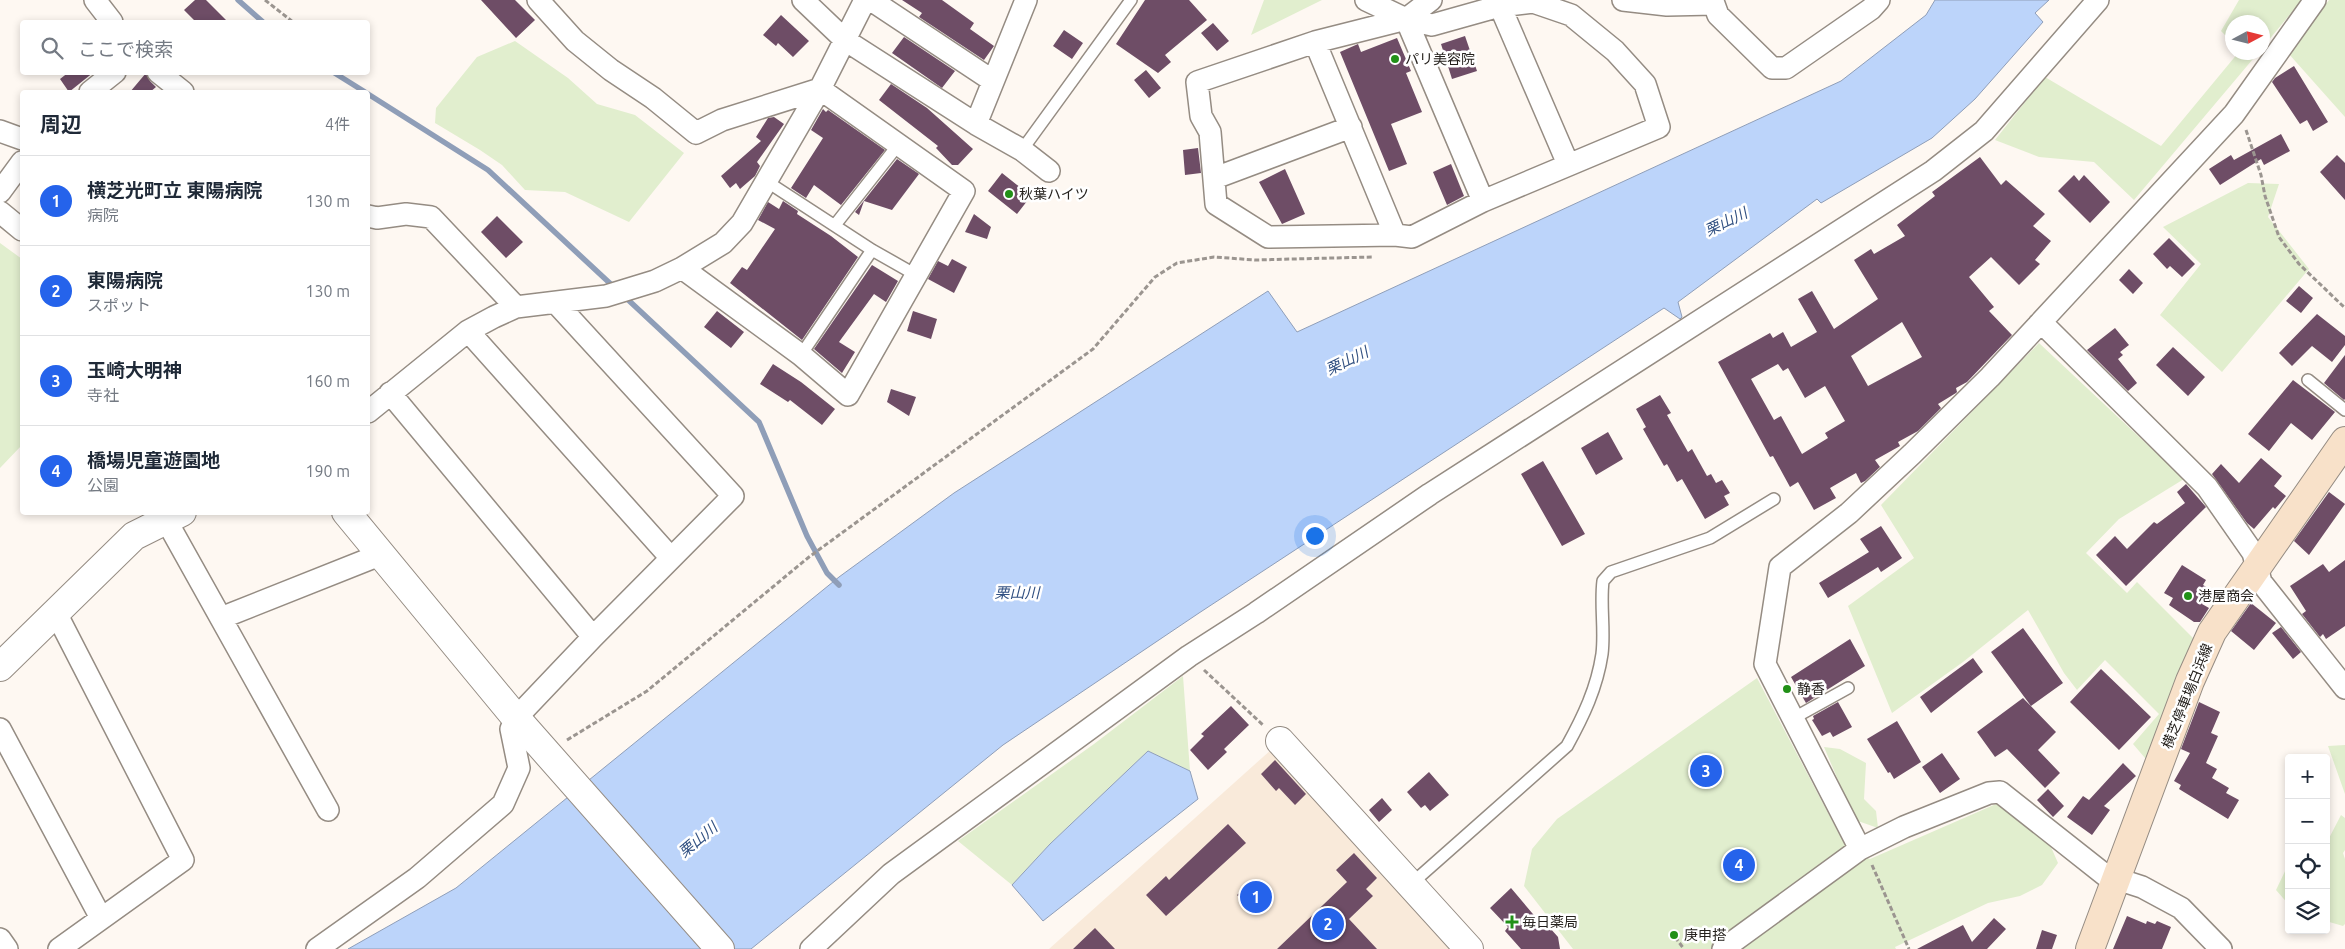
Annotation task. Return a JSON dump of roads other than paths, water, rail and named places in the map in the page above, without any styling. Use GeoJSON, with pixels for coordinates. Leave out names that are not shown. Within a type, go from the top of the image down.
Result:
{"type":"FeatureCollection","features":[{"type":"Feature","properties":{"kind":"main road","name":"横芝停車場白浜線"},"geometry":{"type":"LineString","coordinates":[[2090,949],[2190,681],[2212,632],[2345,441]]}},
{"type":"Feature","properties":{"kind":"street"},"geometry":{"type":"LineString","coordinates":[[95,0],[110,20]]}},
{"type":"Feature","properties":{"kind":"street"},"geometry":{"type":"LineString","coordinates":[[538,0],[575,41],[611,70],[654,98],[696,133],[722,120],[820,89]]}},
{"type":"Feature","properties":{"kind":"street"},"geometry":{"type":"LineString","coordinates":[[803,0],[844,40],[976,124],[1022,150],[1049,171]]}},
{"type":"Feature","properties":{"kind":"street"},"geometry":{"type":"LineString","coordinates":[[370,410],[468,331],[516,307],[606,296],[654,281],[682,268],[723,243],[742,222],[820,89],[866,0]]}},
{"type":"Feature","properties":{"kind":"street"},"geometry":{"type":"LineString","coordinates":[[870,0],[994,80]]}},
{"type":"Feature","properties":{"kind":"street"},"geometry":{"type":"LineString","coordinates":[[976,124],[1026,0]]}},
{"type":"Feature","properties":{"kind":"street"},"geometry":{"type":"LineString","coordinates":[[1375,4],[1407,10],[1432,25],[1500,6],[1532,2],[1574,8],[1645,84],[1659,127],[1483,201],[1412,237],[1395,235],[1268,237],[1216,204],[1210,132],[1201,116],[1197,82],[1407,10],[1431,0]]}},
{"type":"Feature","properties":{"kind":"street"},"geometry":{"type":"LineString","coordinates":[[1623,0],[1668,3],[1723,2],[1718,15],[1772,68],[1786,68],[1871,9],[1879,0]]}},
{"type":"Feature","properties":{"kind":"street"},"geometry":{"type":"LineString","coordinates":[[811,949],[891,874],[1189,656],[1256,613],[1430,494],[1933,171],[1984,131],[2098,0]]}},
{"type":"Feature","properties":{"kind":"street"},"geometry":{"type":"LineString","coordinates":[[1860,849],[1765,664],[1780,567],[1848,512],[1912,454],[2040,324],[2234,114],[2315,0]]}},
{"type":"Feature","properties":{"kind":"street"},"geometry":{"type":"LineString","coordinates":[[1500,6],[1568,164]]}},
{"type":"Feature","properties":{"kind":"street"},"geometry":{"type":"LineString","coordinates":[[1407,10],[1483,201]]}},
{"type":"Feature","properties":{"kind":"street"},"geometry":{"type":"LineString","coordinates":[[1315,42],[1395,235]]}},
{"type":"Feature","properties":{"kind":"street"},"geometry":{"type":"LineString","coordinates":[[92,90],[111,75]]}},
{"type":"Feature","properties":{"kind":"street"},"geometry":{"type":"LineString","coordinates":[[162,75],[180,90]]}},
{"type":"Feature","properties":{"kind":"street"},"geometry":{"type":"LineString","coordinates":[[682,268],[801,355],[848,394],[964,191],[820,89]]}},
{"type":"Feature","properties":{"kind":"street"},"geometry":{"type":"LineString","coordinates":[[1215,178],[1351,127]]}},
{"type":"Feature","properties":{"kind":"street"},"geometry":{"type":"LineString","coordinates":[[0,130],[20,138]]}},
{"type":"Feature","properties":{"kind":"street"},"geometry":{"type":"LineString","coordinates":[[0,192],[20,165]]}},
{"type":"Feature","properties":{"kind":"street"},"geometry":{"type":"LineString","coordinates":[[0,212],[20,228]]}},
{"type":"Feature","properties":{"kind":"street"},"geometry":{"type":"LineString","coordinates":[[370,216],[377,218],[406,214],[431,217],[516,307]]}},
{"type":"Feature","properties":{"kind":"street"},"geometry":{"type":"LineString","coordinates":[[317,949],[416,878],[503,804],[519,768],[511,729],[516,718],[593,637],[734,496],[556,303]]}},
{"type":"Feature","properties":{"kind":"street"},"geometry":{"type":"LineString","coordinates":[[2040,324],[2044,325],[2207,487],[2253,553],[2261,582],[2345,688]]}},
{"type":"Feature","properties":{"kind":"street"},"geometry":{"type":"LineString","coordinates":[[468,331],[671,558]]}},
{"type":"Feature","properties":{"kind":"street"},"geometry":{"type":"LineString","coordinates":[[390,393],[593,637]]}},
{"type":"Feature","properties":{"kind":"street"},"geometry":{"type":"LineString","coordinates":[[349,515],[516,718],[720,949]]}},
{"type":"Feature","properties":{"kind":"street"},"geometry":{"type":"LineString","coordinates":[[0,667],[134,536],[174,516],[221,618],[328,810]]}},
{"type":"Feature","properties":{"kind":"street"},"geometry":{"type":"LineString","coordinates":[[221,618],[382,554]]}},
{"type":"Feature","properties":{"kind":"street"},"geometry":{"type":"LineString","coordinates":[[56,612],[183,860],[59,949]]}},
{"type":"Feature","properties":{"kind":"street"},"geometry":{"type":"LineString","coordinates":[[0,729],[101,918]]}},
{"type":"Feature","properties":{"kind":"street"},"geometry":{"type":"LineString","coordinates":[[1280,741],[1469,949]]}},
{"type":"Feature","properties":{"kind":"street"},"geometry":{"type":"LineString","coordinates":[[1723,949],[1860,849],[1904,827],[1989,793],[2000,792],[2106,875],[2142,887],[2171,900],[2186,912],[2221,949]]}},
{"type":"Feature","properties":{"kind":"street"},"geometry":{"type":"LineString","coordinates":[[0,939],[7,949]]}},
{"type":"Feature","properties":{"kind":"lane"},"geometry":{"type":"LineString","coordinates":[[1022,150],[1131,0]]}},
{"type":"Feature","properties":{"kind":"lane"},"geometry":{"type":"LineString","coordinates":[[834,226],[898,145]]}},
{"type":"Feature","properties":{"kind":"lane"},"geometry":{"type":"LineString","coordinates":[[766,181],[872,250],[916,275]]}},
{"type":"Feature","properties":{"kind":"lane"},"geometry":{"type":"LineString","coordinates":[[801,355],[872,250]]}},
{"type":"Feature","properties":{"kind":"lane"},"geometry":{"type":"LineString","coordinates":[[2308,380],[2345,410]]}},
{"type":"Feature","properties":{"kind":"lane"},"geometry":{"type":"LineString","coordinates":[[1410,885],[1567,746],[1594,691],[1602,653],[1603,581],[1611,572],[1710,538],[1774,499]]}},
{"type":"Feature","properties":{"kind":"lane"},"geometry":{"type":"LineString","coordinates":[[1792,719],[1848,688]]}},
{"type":"Feature","properties":{"kind":"water","name":"栗山川"},"geometry":{"type":"Polygon","coordinates":[[[1935,0],[2049,0],[2035,13],[2043,22],[1975,99],[1932,138],[1821,203],[1817,199],[1678,302],[1682,317],[1680,319],[1664,308],[1199,613],[1003,745],[751,949],[348,949],[456,888],[839,577],[954,493],[1268,291],[1297,332],[1841,81],[1926,15],[1935,0]]]}},
{"type":"Feature","properties":{"kind":"water"},"geometry":{"type":"Polygon","coordinates":[[[1148,751],[1190,771],[1198,799],[1043,921],[1012,885],[1050,844],[1148,751]]]}},
{"type":"Feature","properties":{"kind":"waterway"},"geometry":{"type":"LineString","coordinates":[[238,0],[261,20]]}},
{"type":"Feature","properties":{"kind":"waterway"},"geometry":{"type":"LineString","coordinates":[[338,75],[362,90]]}},
{"type":"Feature","properties":{"kind":"waterway"},"geometry":{"type":"LineString","coordinates":[[370,95],[488,170],[615,288]]}},
{"type":"Feature","properties":{"kind":"waterway"},"geometry":{"type":"LineString","coordinates":[[624,296],[759,422],[807,536],[827,573],[839,585]]}},
{"type":"Feature","properties":{"kind":"place","name":"パリ美容院"},"geometry":{"type":"Point","coordinates":[1395,59]}},
{"type":"Feature","properties":{"kind":"place","name":"秋葉ハイツ"},"geometry":{"type":"Point","coordinates":[1009,194]}},
{"type":"Feature","properties":{"kind":"place","name":"港屋商会"},"geometry":{"type":"Point","coordinates":[2188,596]}},
{"type":"Feature","properties":{"kind":"place","name":"静香"},"geometry":{"type":"Point","coordinates":[1787,689]}},
{"type":"Feature","properties":{"kind":"place","name":"玉崎大明神"},"geometry":{"type":"Point","coordinates":[1706,771]}},
{"type":"Feature","properties":{"kind":"place","name":"橋場児童遊園地"},"geometry":{"type":"Point","coordinates":[1739,865]}},
{"type":"Feature","properties":{"kind":"place","name":"横芝光町立 東陽病院"},"geometry":{"type":"Point","coordinates":[1256,897]}},
{"type":"Feature","properties":{"kind":"place","name":"毎日薬局"},"geometry":{"type":"Point","coordinates":[1512,922]}},
{"type":"Feature","properties":{"kind":"place","name":"東陽病院"},"geometry":{"type":"Point","coordinates":[1328,924]}},
{"type":"Feature","properties":{"kind":"place","name":"庚申搭"},"geometry":{"type":"Point","coordinates":[1674,935]}}]}
